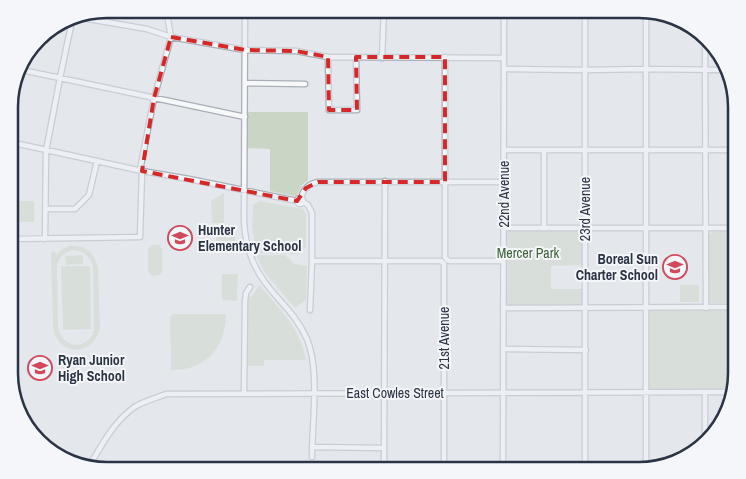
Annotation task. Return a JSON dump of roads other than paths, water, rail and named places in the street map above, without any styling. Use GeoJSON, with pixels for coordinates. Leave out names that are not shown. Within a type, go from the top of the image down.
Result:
{"type":"FeatureCollection","features":[{"type":"Feature","properties":{"kind":"street"},"geometry":{"type":"LineString","coordinates":[[18,239],[140,237],[140,170],[154,98],[171,37],[168,18]]}},
{"type":"Feature","properties":{"kind":"street"},"geometry":{"type":"LineString","coordinates":[[245,18],[244,190],[246,240],[250,257],[264,281],[297,320],[307,340],[312,361],[314,393],[312,457]]}},
{"type":"Feature","properties":{"kind":"street"},"geometry":{"type":"LineString","coordinates":[[382,58],[384,18]]}},
{"type":"Feature","properties":{"kind":"street","name":"22nd Avenue"},"geometry":{"type":"LineString","coordinates":[[503,461],[504,18]]}},
{"type":"Feature","properties":{"kind":"street","name":"23rd Avenue"},"geometry":{"type":"LineString","coordinates":[[585,18],[585,461]]}},
{"type":"Feature","properties":{"kind":"street"},"geometry":{"type":"LineString","coordinates":[[646,18],[646,461]]}},
{"type":"Feature","properties":{"kind":"street"},"geometry":{"type":"LineString","coordinates":[[89,19],[147,29],[171,37],[245,50],[296,51],[328,57],[504,58]]}},
{"type":"Feature","properties":{"kind":"street"},"geometry":{"type":"LineString","coordinates":[[45,239],[46,150],[70,25]]}},
{"type":"Feature","properties":{"kind":"street"},"geometry":{"type":"LineString","coordinates":[[706,48],[706,308]]}},
{"type":"Feature","properties":{"kind":"street"},"geometry":{"type":"LineString","coordinates":[[328,57],[329,110],[357,110],[356,57]]}},
{"type":"Feature","properties":{"kind":"street"},"geometry":{"type":"LineString","coordinates":[[446,57],[445,259],[450,261],[504,261]]}},
{"type":"Feature","properties":{"kind":"street"},"geometry":{"type":"LineString","coordinates":[[504,70],[721,70]]}},
{"type":"Feature","properties":{"kind":"street"},"geometry":{"type":"LineString","coordinates":[[25,71],[245,117]]}},
{"type":"Feature","properties":{"kind":"street"},"geometry":{"type":"LineString","coordinates":[[245,83],[305,84]]}},
{"type":"Feature","properties":{"kind":"street"},"geometry":{"type":"LineString","coordinates":[[18,144],[300,201],[308,205],[312,211],[310,310]]}},
{"type":"Feature","properties":{"kind":"street"},"geometry":{"type":"LineString","coordinates":[[504,150],[728,150]]}},
{"type":"Feature","properties":{"kind":"street"},"geometry":{"type":"LineString","coordinates":[[544,150],[544,228]]}},
{"type":"Feature","properties":{"kind":"street"},"geometry":{"type":"LineString","coordinates":[[46,209],[75,209],[89,195],[97,161]]}},
{"type":"Feature","properties":{"kind":"street"},"geometry":{"type":"LineString","coordinates":[[384,461],[385,181]]}},
{"type":"Feature","properties":{"kind":"street"},"geometry":{"type":"LineString","coordinates":[[300,201],[306,188],[318,182],[504,182]]}},
{"type":"Feature","properties":{"kind":"street"},"geometry":{"type":"LineString","coordinates":[[504,228],[728,228]]}},
{"type":"Feature","properties":{"kind":"street"},"geometry":{"type":"LineString","coordinates":[[312,261],[384,261]]}},
{"type":"Feature","properties":{"kind":"street","name":"21st Avenue"},"geometry":{"type":"LineString","coordinates":[[384,261],[441,261],[444,264],[444,461]]}},
{"type":"Feature","properties":{"kind":"street"},"geometry":{"type":"LineString","coordinates":[[244,394],[245,301],[246,293],[250,287]]}},
{"type":"Feature","properties":{"kind":"street"},"geometry":{"type":"LineString","coordinates":[[504,308],[728,307]]}},
{"type":"Feature","properties":{"kind":"street"},"geometry":{"type":"LineString","coordinates":[[503,349],[586,350]]}},
{"type":"Feature","properties":{"kind":"street"},"geometry":{"type":"LineString","coordinates":[[705,432],[706,392]]}},
{"type":"Feature","properties":{"kind":"street","name":"East Cowles Street"},"geometry":{"type":"LineString","coordinates":[[93,460],[107,436],[134,407],[166,394],[726,392]]}},
{"type":"Feature","properties":{"kind":"street"},"geometry":{"type":"LineString","coordinates":[[312,447],[384,448]]}},
{"type":"Feature","properties":{"kind":"place","name":"Hunter Elementary School"},"geometry":{"type":"Point","coordinates":[180,238]}},
{"type":"Feature","properties":{"kind":"place","name":"Boreal Sun Charter School"},"geometry":{"type":"Point","coordinates":[675,267]}},
{"type":"Feature","properties":{"kind":"place","name":"Ryan Junior High School"},"geometry":{"type":"Point","coordinates":[40,368]}},
{"type":"Feature","properties":{"kind":"park label","name":"Mercer Park"},"geometry":{"type":"Point","coordinates":[528,253]}}]}
